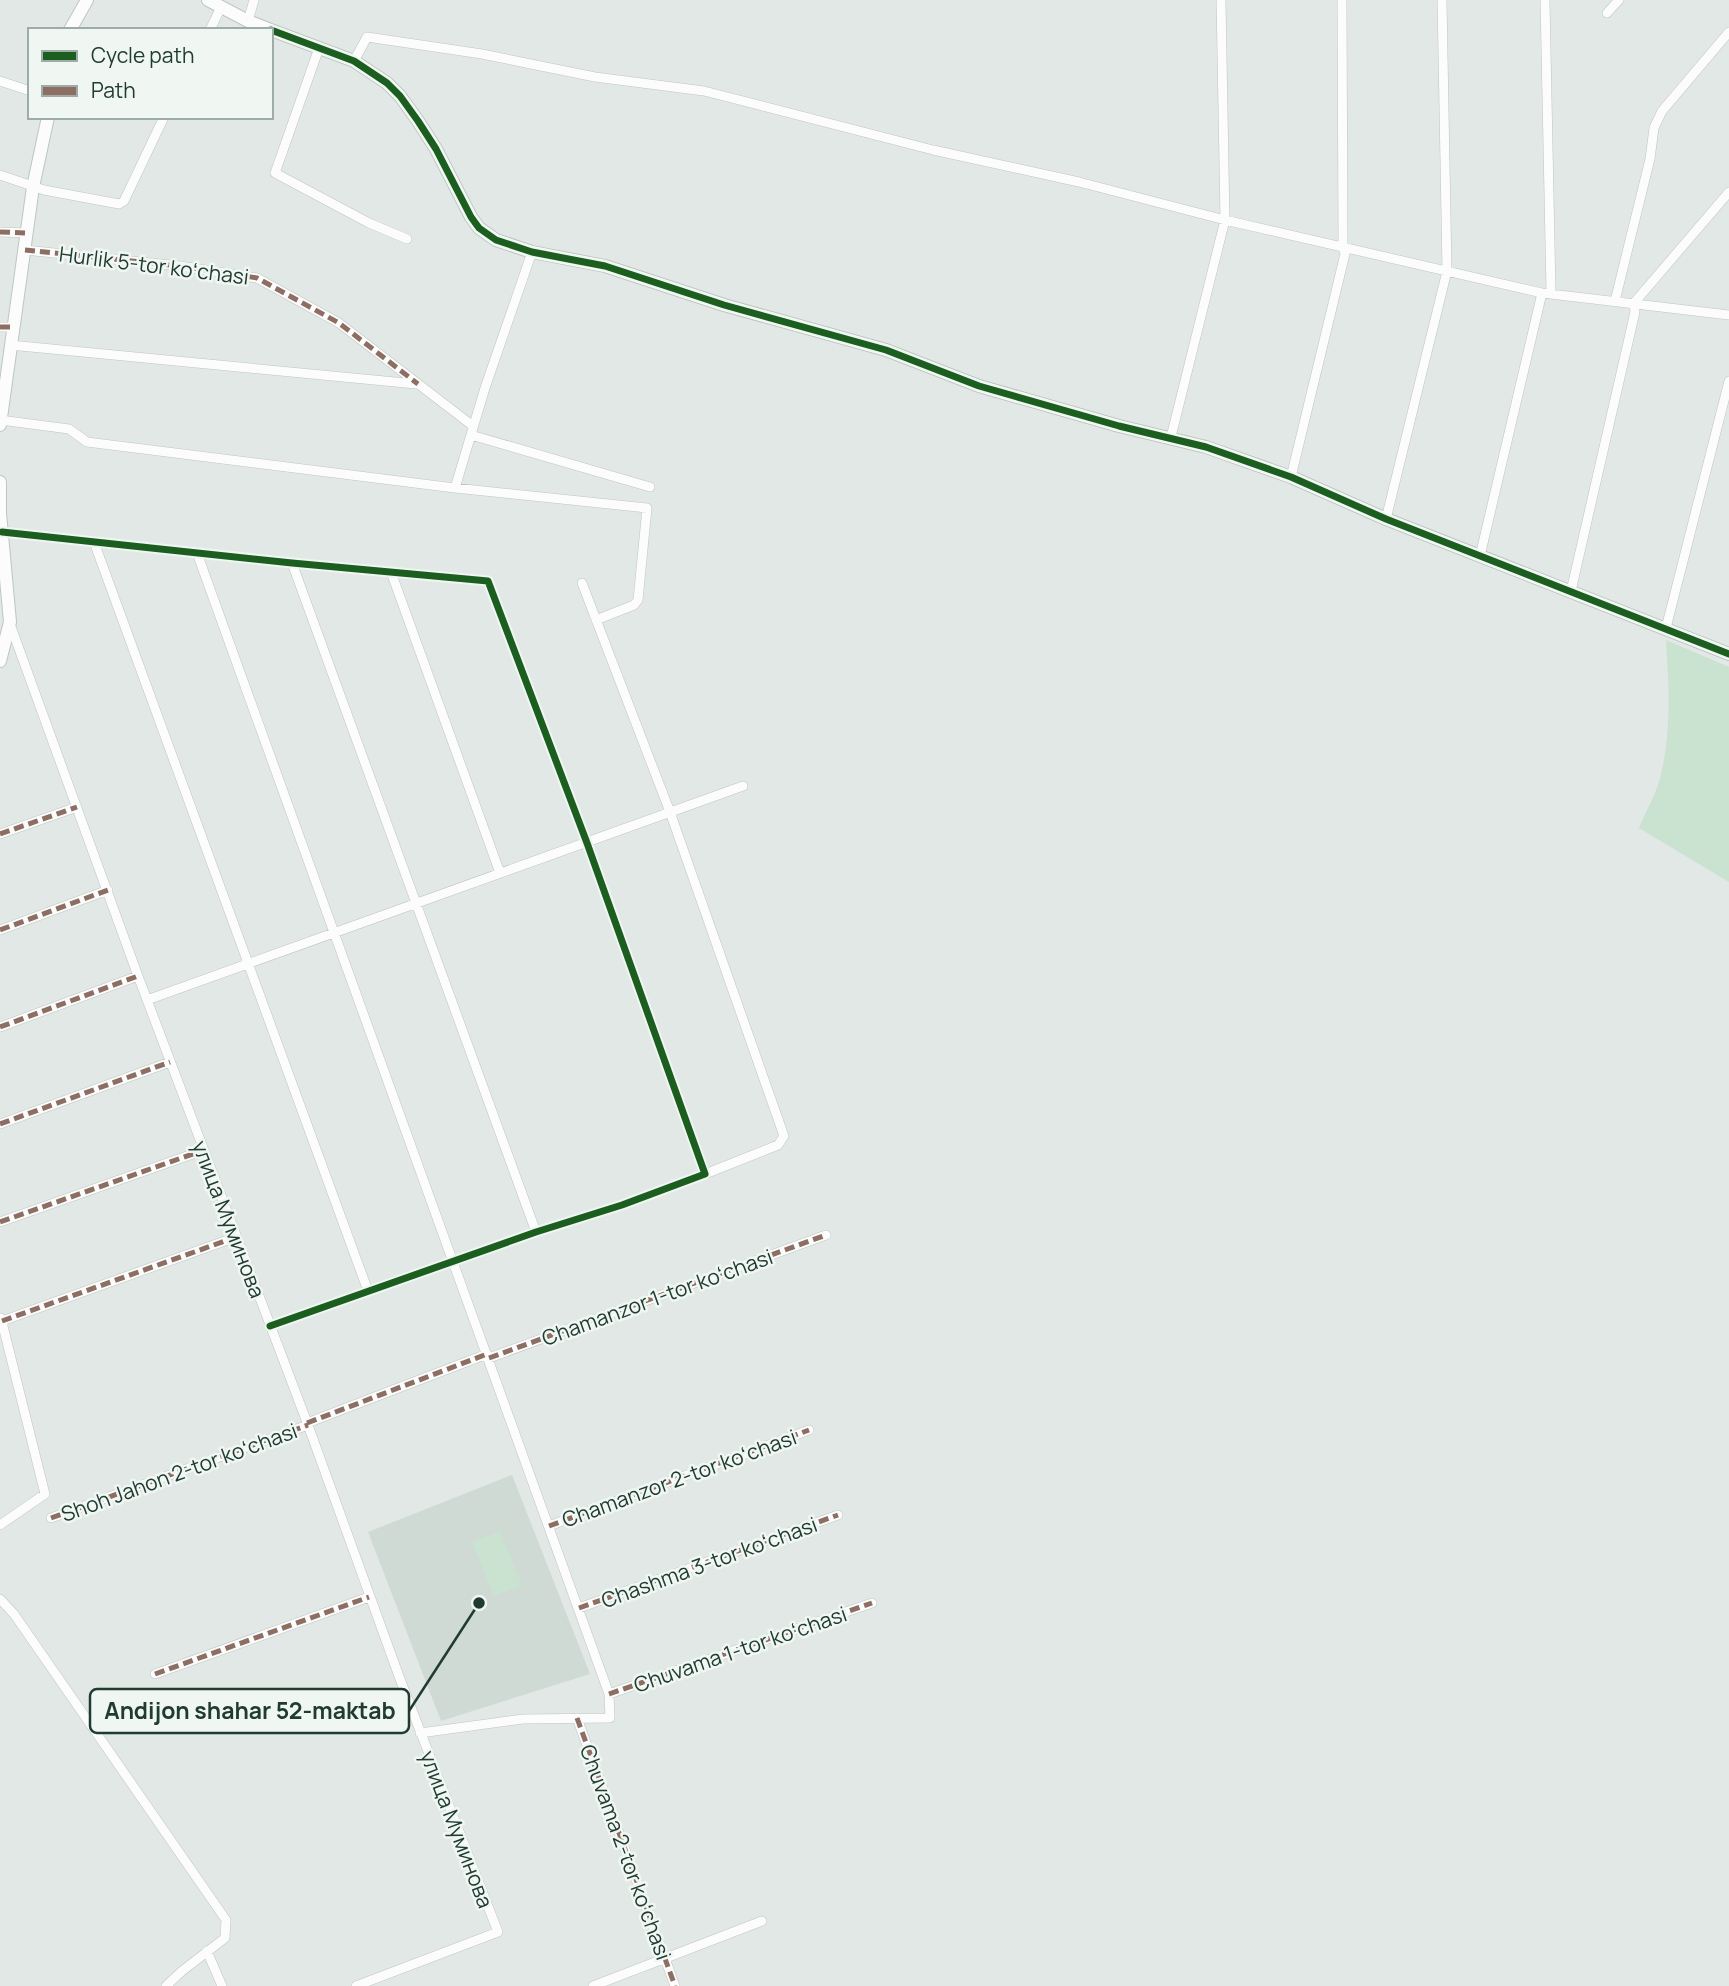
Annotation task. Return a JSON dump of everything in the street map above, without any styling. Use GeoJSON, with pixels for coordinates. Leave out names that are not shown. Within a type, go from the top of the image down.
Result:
{"type":"FeatureCollection","features":[{"type":"Feature","properties":{"kind":"street"},"geometry":{"type":"LineString","coordinates":[[71,28],[87,0]]}},
{"type":"Feature","properties":{"kind":"street"},"geometry":{"type":"LineString","coordinates":[[208,0],[266,28]]}},
{"type":"Feature","properties":{"kind":"street"},"geometry":{"type":"LineString","coordinates":[[248,21],[254,0]]}},
{"type":"Feature","properties":{"kind":"street"},"geometry":{"type":"LineString","coordinates":[[1171,437],[1225,220],[1221,0]]}},
{"type":"Feature","properties":{"kind":"street"},"geometry":{"type":"LineString","coordinates":[[1291,477],[1345,254],[1342,0]]}},
{"type":"Feature","properties":{"kind":"street"},"geometry":{"type":"LineString","coordinates":[[1386,519],[1447,271],[1442,0]]}},
{"type":"Feature","properties":{"kind":"street"},"geometry":{"type":"LineString","coordinates":[[1480,556],[1547,293],[1545,0]]}},
{"type":"Feature","properties":{"kind":"street"},"geometry":{"type":"LineString","coordinates":[[1607,13],[1619,0]]}},
{"type":"Feature","properties":{"kind":"street"},"geometry":{"type":"LineString","coordinates":[[210,28],[221,7]]}},
{"type":"Feature","properties":{"kind":"street"},"geometry":{"type":"LineString","coordinates":[[273,31],[354,61],[387,83],[400,96],[436,149],[479,228],[496,240],[532,252],[606,266],[724,304],[886,350],[1003,394],[1206,447],[1291,477],[1386,519],[1729,654]]}},
{"type":"Feature","properties":{"kind":"street"},"geometry":{"type":"LineString","coordinates":[[1615,301],[1650,159],[1654,128],[1662,111],[1729,32]]}},
{"type":"Feature","properties":{"kind":"street"},"geometry":{"type":"LineString","coordinates":[[354,61],[367,37],[482,54],[595,77],[704,90],[933,150],[1547,293],[1729,315]]}},
{"type":"Feature","properties":{"kind":"street"},"geometry":{"type":"LineString","coordinates":[[319,48],[275,173],[369,223],[407,239]]}},
{"type":"Feature","properties":{"kind":"street"},"geometry":{"type":"LineString","coordinates":[[0,81],[28,90]]}},
{"type":"Feature","properties":{"kind":"street"},"geometry":{"type":"LineString","coordinates":[[48,119],[33,187],[25,250],[6,327],[10,345],[0,422],[69,429],[87,442],[455,488],[647,508],[638,600],[634,605],[596,620]]}},
{"type":"Feature","properties":{"kind":"street"},"geometry":{"type":"LineString","coordinates":[[0,175],[33,187],[119,204],[124,201],[163,119]]}},
{"type":"Feature","properties":{"kind":"street"},"geometry":{"type":"LineString","coordinates":[[1571,591],[1635,312],[1634,303],[1729,192]]}},
{"type":"Feature","properties":{"kind":"street"},"geometry":{"type":"LineString","coordinates":[[0,232],[27,233]]}},
{"type":"Feature","properties":{"kind":"street","name":"Hurlik 5-tor koʻchasi"},"geometry":{"type":"LineString","coordinates":[[25,250],[180,266],[257,278],[339,323],[472,430]]}},
{"type":"Feature","properties":{"kind":"street"},"geometry":{"type":"LineString","coordinates":[[455,488],[532,252]]}},
{"type":"Feature","properties":{"kind":"street"},"geometry":{"type":"LineString","coordinates":[[10,345],[418,384]]}},
{"type":"Feature","properties":{"kind":"street"},"geometry":{"type":"LineString","coordinates":[[1666,628],[1729,381]]}},
{"type":"Feature","properties":{"kind":"street"},"geometry":{"type":"LineString","coordinates":[[472,430],[650,487]]}},
{"type":"Feature","properties":{"kind":"street"},"geometry":{"type":"LineString","coordinates":[[0,482],[9,622],[3,639],[0,662]]}},
{"type":"Feature","properties":{"kind":"street"},"geometry":{"type":"LineString","coordinates":[[2,532],[488,582],[587,843],[705,1174]]}},
{"type":"Feature","properties":{"kind":"street"},"geometry":{"type":"LineString","coordinates":[[94,542],[368,1291]]}},
{"type":"Feature","properties":{"kind":"street"},"geometry":{"type":"LineString","coordinates":[[197,553],[609,1694],[610,1718],[523,1719],[420,1733]]}},
{"type":"Feature","properties":{"kind":"street"},"geometry":{"type":"LineString","coordinates":[[292,563],[536,1232]]}},
{"type":"Feature","properties":{"kind":"street"},"geometry":{"type":"LineString","coordinates":[[391,572],[500,873]]}},
{"type":"Feature","properties":{"kind":"street"},"geometry":{"type":"LineString","coordinates":[[270,1326],[536,1232],[622,1205],[778,1145],[784,1136],[670,812],[582,583]]}},
{"type":"Feature","properties":{"kind":"street","name":"улица Муминова"},"geometry":{"type":"LineString","coordinates":[[9,622],[369,1597],[498,1932],[356,1986]]}},
{"type":"Feature","properties":{"kind":"street"},"geometry":{"type":"LineString","coordinates":[[147,1000],[743,786]]}},
{"type":"Feature","properties":{"kind":"street"},"geometry":{"type":"LineString","coordinates":[[0,834],[77,807]]}},
{"type":"Feature","properties":{"kind":"street"},"geometry":{"type":"LineString","coordinates":[[0,930],[108,890]]}},
{"type":"Feature","properties":{"kind":"street"},"geometry":{"type":"LineString","coordinates":[[0,1027],[138,976]]}},
{"type":"Feature","properties":{"kind":"street"},"geometry":{"type":"LineString","coordinates":[[0,1124],[170,1062]]}},
{"type":"Feature","properties":{"kind":"street"},"geometry":{"type":"LineString","coordinates":[[0,1222],[204,1150]]}},
{"type":"Feature","properties":{"kind":"street","name":"Chamanzor 1-tor koʻchasi"},"geometry":{"type":"LineString","coordinates":[[307,1424],[825,1235]]}},
{"type":"Feature","properties":{"kind":"street"},"geometry":{"type":"LineString","coordinates":[[0,1525],[45,1494],[1,1318],[236,1237]]}},
{"type":"Feature","properties":{"kind":"street","name":"Shoh Jahon 2-tor koʻchasi"},"geometry":{"type":"LineString","coordinates":[[51,1518],[307,1424]]}},
{"type":"Feature","properties":{"kind":"street","name":"Chamanzor 2-tor koʻchasi"},"geometry":{"type":"LineString","coordinates":[[549,1526],[809,1430]]}},
{"type":"Feature","properties":{"kind":"street","name":"Chashma 3-tor koʻchasi"},"geometry":{"type":"LineString","coordinates":[[579,1608],[838,1515]]}},
{"type":"Feature","properties":{"kind":"street"},"geometry":{"type":"LineString","coordinates":[[155,1674],[369,1597]]}},
{"type":"Feature","properties":{"kind":"street"},"geometry":{"type":"LineString","coordinates":[[0,1599],[22,1625],[226,1920],[225,1938],[166,1986]]}},
{"type":"Feature","properties":{"kind":"street","name":"Chuvama 1-tor koʻchasi"},"geometry":{"type":"LineString","coordinates":[[609,1694],[872,1603]]}},
{"type":"Feature","properties":{"kind":"street","name":"Chuvama 2-tor koʻchasi"},"geometry":{"type":"LineString","coordinates":[[577,1718],[675,1986]]}},
{"type":"Feature","properties":{"kind":"street"},"geometry":{"type":"LineString","coordinates":[[593,1986],[762,1921]]}},
{"type":"Feature","properties":{"kind":"street"},"geometry":{"type":"LineString","coordinates":[[207,1951],[222,1986]]}},
{"type":"Feature","properties":{"kind":"shaded area"},"geometry":{"type":"Polygon","coordinates":[[[512,1475],[590,1674],[441,1721],[368,1532],[512,1475]]]}},
{"type":"Feature","properties":{"kind":"green space"},"geometry":{"type":"Polygon","coordinates":[[[1666,640],[1729,667],[1729,882],[1639,828],[1659,782],[1666,747],[1669,694],[1666,640]]]}},
{"type":"Feature","properties":{"kind":"green space"},"geometry":{"type":"Polygon","coordinates":[[[500,1531],[522,1585],[494,1596],[472,1542],[500,1531]]]}},
{"type":"Feature","properties":{"kind":"marked path"},"geometry":{"type":"LineString","coordinates":[[0,232],[27,233]]}},
{"type":"Feature","properties":{"kind":"marked path"},"geometry":{"type":"LineString","coordinates":[[25,250],[180,266],[257,278],[339,323],[418,384]]}},
{"type":"Feature","properties":{"kind":"marked path"},"geometry":{"type":"LineString","coordinates":[[0,327],[12,327]]}},
{"type":"Feature","properties":{"kind":"marked path"},"geometry":{"type":"LineString","coordinates":[[0,834],[77,807]]}},
{"type":"Feature","properties":{"kind":"marked path"},"geometry":{"type":"LineString","coordinates":[[0,930],[108,890]]}},
{"type":"Feature","properties":{"kind":"marked path"},"geometry":{"type":"LineString","coordinates":[[0,1027],[138,976]]}},
{"type":"Feature","properties":{"kind":"marked path"},"geometry":{"type":"LineString","coordinates":[[0,1124],[170,1062]]}},
{"type":"Feature","properties":{"kind":"marked path"},"geometry":{"type":"LineString","coordinates":[[0,1222],[204,1150]]}},
{"type":"Feature","properties":{"kind":"marked path"},"geometry":{"type":"LineString","coordinates":[[489,1358],[826,1235]]}},
{"type":"Feature","properties":{"kind":"marked path"},"geometry":{"type":"LineString","coordinates":[[2,1321],[236,1237]]}},
{"type":"Feature","properties":{"kind":"marked path"},"geometry":{"type":"LineString","coordinates":[[307,1423],[487,1354]]}},
{"type":"Feature","properties":{"kind":"marked path"},"geometry":{"type":"LineString","coordinates":[[51,1518],[308,1425]]}},
{"type":"Feature","properties":{"kind":"marked path"},"geometry":{"type":"LineString","coordinates":[[549,1526],[809,1430]]}},
{"type":"Feature","properties":{"kind":"marked path"},"geometry":{"type":"LineString","coordinates":[[579,1608],[838,1515]]}},
{"type":"Feature","properties":{"kind":"marked path"},"geometry":{"type":"LineString","coordinates":[[155,1674],[369,1597]]}},
{"type":"Feature","properties":{"kind":"marked path"},"geometry":{"type":"LineString","coordinates":[[609,1694],[872,1603]]}},
{"type":"Feature","properties":{"kind":"marked path"},"geometry":{"type":"LineString","coordinates":[[577,1718],[675,1986]]}},
{"type":"Feature","properties":{"kind":"cycle path"},"geometry":{"type":"LineString","coordinates":[[273,31],[354,61],[387,83],[400,96],[436,149],[471,217],[479,228],[496,240],[532,252],[605,266],[724,305],[886,350],[979,386],[1119,426],[1206,447],[1291,477],[1386,519],[1729,654]]}},
{"type":"Feature","properties":{"kind":"cycle path"},"geometry":{"type":"LineString","coordinates":[[2,532],[488,581],[587,843],[705,1174],[270,1326]]}},
{"type":"Feature","properties":{"kind":"place","name":"Andijon shahar 52-maktab"},"geometry":{"type":"Point","coordinates":[479,1603]}}]}
